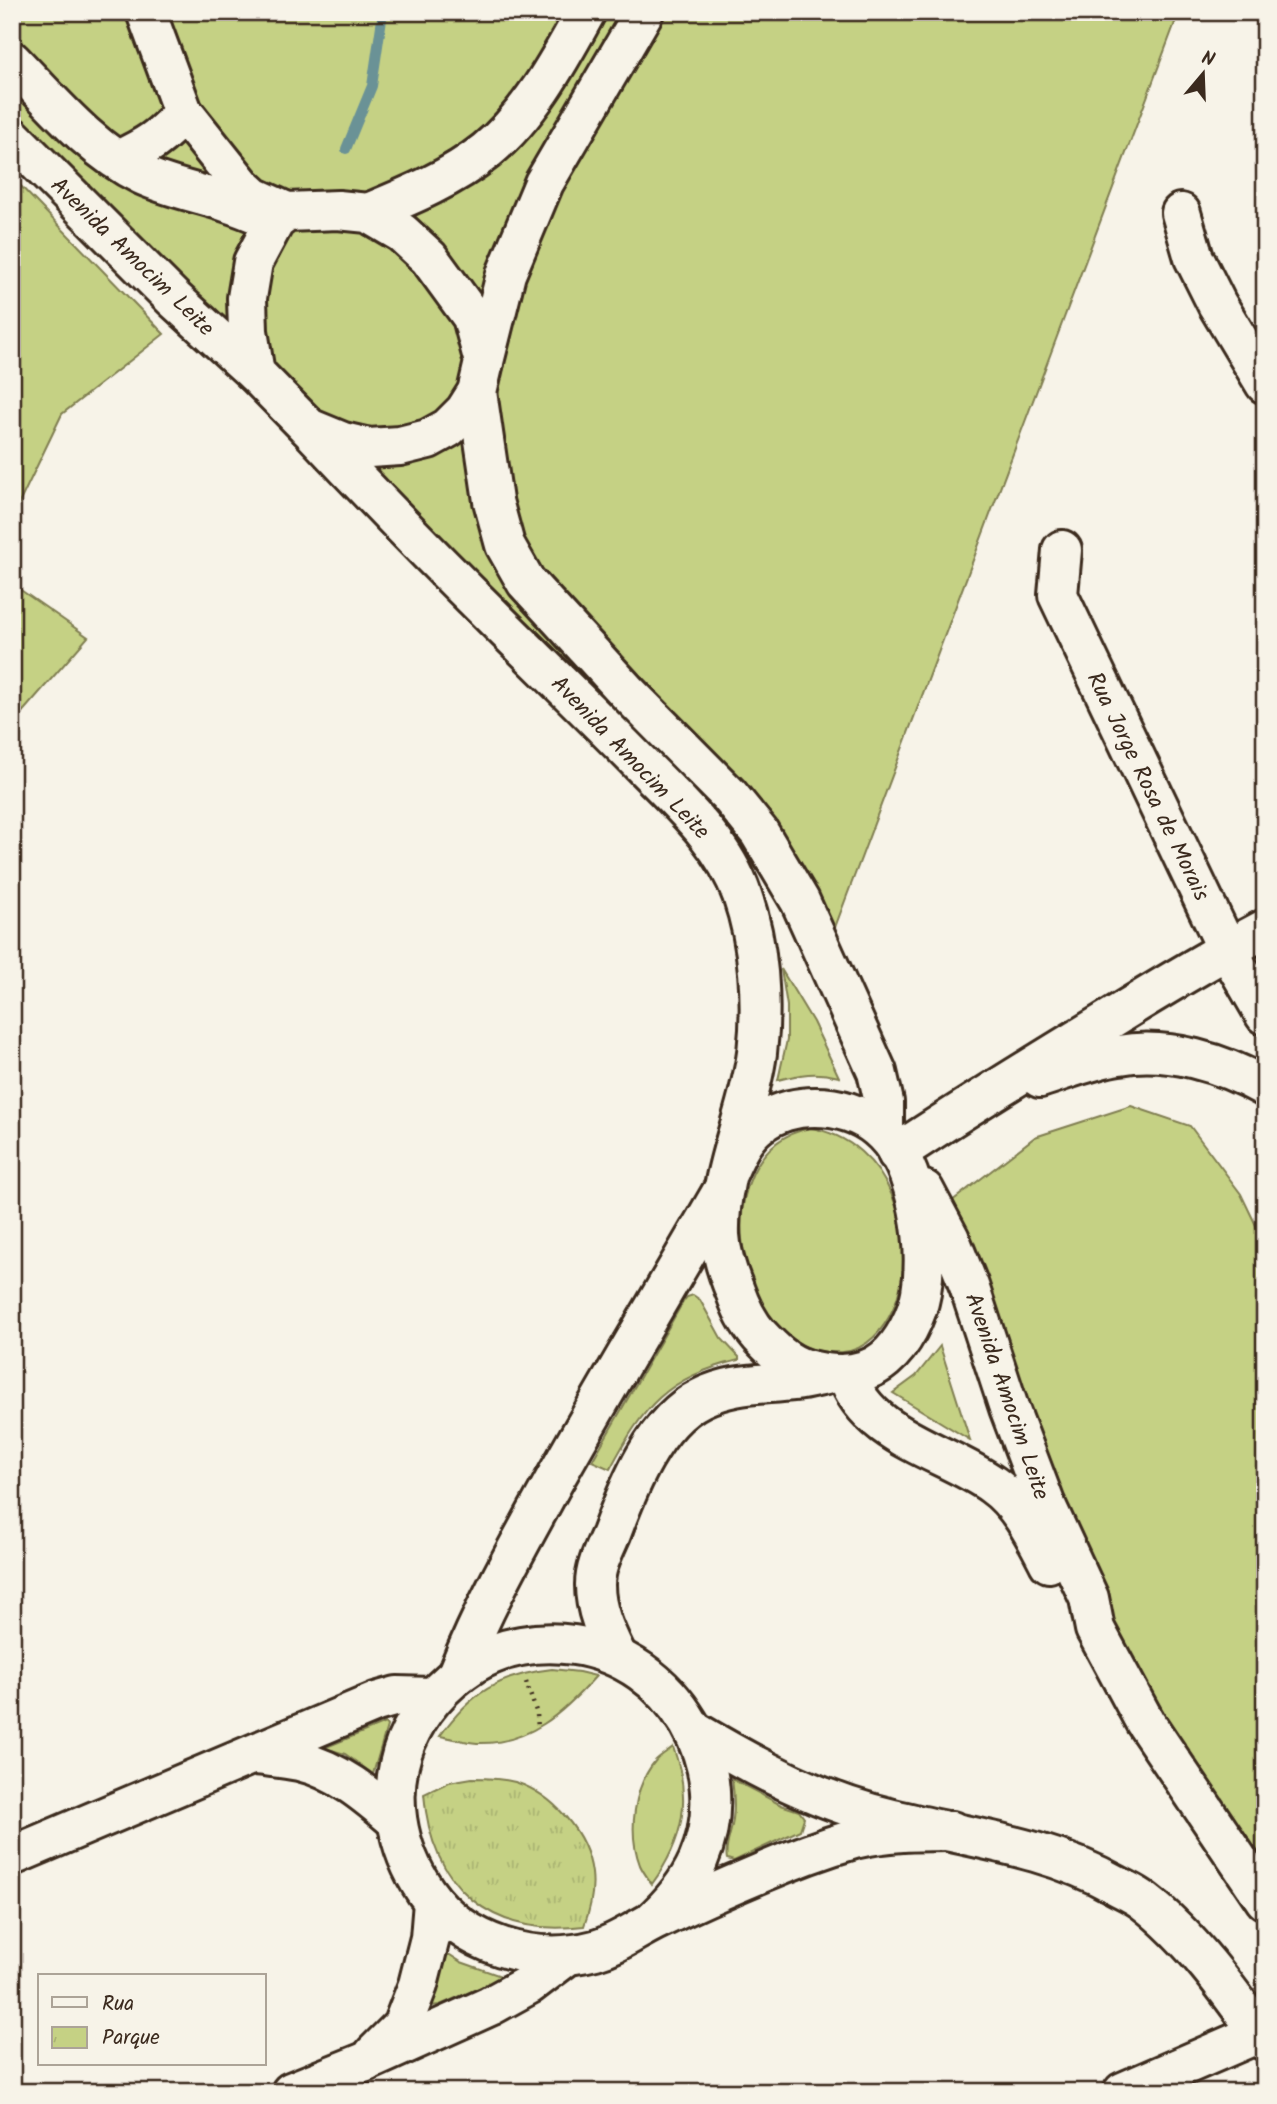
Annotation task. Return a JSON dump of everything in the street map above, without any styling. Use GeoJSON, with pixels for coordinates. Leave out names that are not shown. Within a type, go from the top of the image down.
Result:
{"type":"FeatureCollection","features":[{"type":"Feature","properties":{"kind":"street"},"geometry":{"type":"LineString","coordinates":[[146,12],[183,112],[242,186],[281,217]]}},
{"type":"Feature","properties":{"kind":"street"},"geometry":{"type":"LineString","coordinates":[[368,214],[417,193],[486,150],[516,119],[547,80],[586,12]]}},
{"type":"Feature","properties":{"kind":"street"},"geometry":{"type":"LineString","coordinates":[[480,377],[506,274],[544,183],[644,12]]}},
{"type":"Feature","properties":{"kind":"street","name":"Avenida Amocim Leite"},"geometry":{"type":"LineString","coordinates":[[12,61],[85,134],[140,174],[185,192],[281,217],[338,210],[368,214],[402,233],[429,258],[472,317],[487,469],[505,545],[526,582],[627,692],[729,795],[759,832],[800,901],[877,1072],[896,1152],[918,1205],[924,1256],[921,1296],[913,1318],[897,1348],[881,1363],[867,1370],[837,1375],[796,1367],[773,1350],[746,1320],[729,1277],[720,1238],[726,1180],[755,1066],[759,1015],[751,930],[743,896],[728,862],[704,831],[653,777],[489,614],[256,373],[174,299],[12,138]]}},
{"type":"Feature","properties":{"kind":"street"},"geometry":{"type":"LineString","coordinates":[[118,160],[147,147],[167,131],[183,112]]}},
{"type":"Feature","properties":{"kind":"street"},"geometry":{"type":"LineString","coordinates":[[1181,213],[1194,258],[1217,304],[1265,384]]}},
{"type":"Feature","properties":{"kind":"street","name":"Avenida Amocim Leite"},"geometry":{"type":"LineString","coordinates":[[256,373],[248,331],[247,298],[253,262],[281,217]]}},
{"type":"Feature","properties":{"kind":"street","name":"Avenida Amocim Leite"},"geometry":{"type":"LineString","coordinates":[[309,428],[344,442],[369,448],[400,446],[428,439],[448,428],[465,411],[480,377]]}},
{"type":"Feature","properties":{"kind":"street","name":"Rua Jorge Rosa de Morais"},"geometry":{"type":"LineString","coordinates":[[1062,550],[1058,595],[1227,949],[1265,1015]]}},
{"type":"Feature","properties":{"kind":"street"},"geometry":{"type":"LineString","coordinates":[[896,1152],[1227,949],[1265,929]]}},
{"type":"Feature","properties":{"kind":"street"},"geometry":{"type":"LineString","coordinates":[[979,1099],[1120,1054],[1167,1053],[1204,1061],[1265,1087]]}},
{"type":"Feature","properties":{"kind":"street","name":"Avenida Amocim Leite"},"geometry":{"type":"LineString","coordinates":[[726,1180],[742,1142],[758,1125],[784,1111],[821,1107],[853,1113],[896,1152],[927,1195],[950,1239],[1045,1503],[1089,1598],[1096,1629],[1144,1722],[1265,1900]]}},
{"type":"Feature","properties":{"kind":"street"},"geometry":{"type":"LineString","coordinates":[[726,1180],[503,1573],[445,1686],[414,1724],[401,1755],[395,1788],[397,1821],[404,1850],[416,1877],[433,1902],[455,1922],[480,1938],[508,1950],[537,1956],[568,1955],[597,1950],[625,1939],[650,1923],[764,1872],[855,1839],[903,1831],[952,1830]]}},
{"type":"Feature","properties":{"kind":"street"},"geometry":{"type":"LineString","coordinates":[[617,1656],[603,1628],[599,1612],[595,1583],[598,1566],[633,1480],[661,1434],[687,1406],[702,1397],[742,1385],[837,1375]]}},
{"type":"Feature","properties":{"kind":"street","name":"Avenida Amocim Leite"},"geometry":{"type":"LineString","coordinates":[[837,1375],[890,1428],[995,1486],[1010,1501],[1038,1542],[1061,1591],[1075,1612],[1096,1629]]}},
{"type":"Feature","properties":{"kind":"street"},"geometry":{"type":"LineString","coordinates":[[12,1856],[376,1702],[445,1686],[481,1659],[534,1643],[562,1643],[590,1647],[617,1656],[636,1667],[670,1695],[684,1712],[704,1756],[710,1808],[706,1835],[698,1860],[686,1884],[670,1905],[650,1923]]}},
{"type":"Feature","properties":{"kind":"street"},"geometry":{"type":"LineString","coordinates":[[694,1731],[741,1759],[825,1798],[892,1819],[952,1830],[1031,1850],[1088,1870],[1142,1899],[1170,1923],[1207,1965],[1262,2037],[1123,2092]]}},
{"type":"Feature","properties":{"kind":"street"},"geometry":{"type":"LineString","coordinates":[[256,1755],[301,1762],[341,1778],[368,1796],[397,1821]]}},
{"type":"Feature","properties":{"kind":"street"},"geometry":{"type":"LineString","coordinates":[[368,2061],[401,2026],[418,1985],[430,1938],[433,1902]]}},
{"type":"Feature","properties":{"kind":"street"},"geometry":{"type":"LineString","coordinates":[[291,2092],[490,2006],[530,1984],[568,1955]]}},
{"type":"Feature","properties":{"kind":"path"},"geometry":{"type":"LineString","coordinates":[[511,1648],[533,1703],[538,1728]]}},
{"type":"Feature","properties":{"kind":"green space"},"geometry":{"type":"Polygon","coordinates":[[[12,12],[1179,12],[828,946],[751,863],[709,812],[424,524],[12,116],[12,12]]]}},
{"type":"Feature","properties":{"kind":"green space"},"geometry":{"type":"Polygon","coordinates":[[[12,177],[164,334],[62,414],[12,518],[12,177]]]}},
{"type":"Feature","properties":{"kind":"green space"},"geometry":{"type":"Polygon","coordinates":[[[12,584],[88,637],[12,724],[12,584]]]}},
{"type":"Feature","properties":{"kind":"green space"},"geometry":{"type":"Polygon","coordinates":[[[781,969],[813,1022],[839,1077],[808,1074],[778,1080],[787,1040],[787,1006],[781,969]]]}},
{"type":"Feature","properties":{"kind":"green space"},"geometry":{"type":"Polygon","coordinates":[[[1131,1106],[1190,1126],[1241,1194],[1265,1244],[1265,1868],[1213,1793],[1071,1559],[943,1208],[1035,1137],[1131,1106]]]}},
{"type":"Feature","properties":{"kind":"green space"},"geometry":{"type":"Polygon","coordinates":[[[810,1128],[838,1136],[861,1152],[879,1172],[893,1197],[901,1225],[904,1253],[901,1282],[893,1309],[874,1337],[860,1347],[843,1352],[806,1346],[776,1324],[755,1291],[744,1252],[742,1211],[753,1174],[775,1144],[810,1128]]]}},
{"type":"Feature","properties":{"kind":"green space"},"geometry":{"type":"Polygon","coordinates":[[[693,1295],[700,1300],[721,1338],[739,1360],[693,1376],[660,1397],[634,1428],[610,1469],[592,1461],[683,1302],[693,1295]]]}},
{"type":"Feature","properties":{"kind":"green space"},"geometry":{"type":"Polygon","coordinates":[[[940,1346],[970,1440],[893,1393],[916,1376],[940,1346]]]}},
{"type":"Feature","properties":{"kind":"green space"},"geometry":{"type":"Polygon","coordinates":[[[552,1669],[596,1676],[558,1714],[529,1732],[496,1742],[477,1743],[440,1736],[463,1708],[488,1689],[517,1676],[552,1669]]]}},
{"type":"Feature","properties":{"kind":"green space"},"geometry":{"type":"Polygon","coordinates":[[[385,1723],[387,1726],[373,1774],[345,1754],[324,1748],[385,1723]]]}},
{"type":"Feature","properties":{"kind":"green space"},"geometry":{"type":"Polygon","coordinates":[[[673,1747],[682,1784],[682,1818],[671,1851],[652,1884],[641,1868],[636,1852],[635,1811],[648,1771],[656,1760],[673,1747]]]}},
{"type":"Feature","properties":{"kind":"green space"},"geometry":{"type":"Polygon","coordinates":[[[472,1778],[515,1782],[542,1796],[566,1817],[583,1844],[592,1873],[591,1900],[584,1926],[551,1928],[521,1924],[494,1914],[472,1899],[453,1880],[439,1856],[429,1827],[424,1794],[449,1782],[472,1778]]]}},
{"type":"Feature","properties":{"kind":"green space"},"geometry":{"type":"Polygon","coordinates":[[[732,1779],[781,1805],[799,1811],[804,1818],[800,1830],[734,1861],[727,1859],[734,1809],[732,1779]]]}},
{"type":"Feature","properties":{"kind":"green space"},"geometry":{"type":"Polygon","coordinates":[[[444,1955],[504,1977],[440,2005],[430,2006],[444,1955]]]}},
{"type":"Feature","properties":{"kind":"waterway"},"geometry":{"type":"LineString","coordinates":[[346,149],[372,86],[383,12]]}}]}
